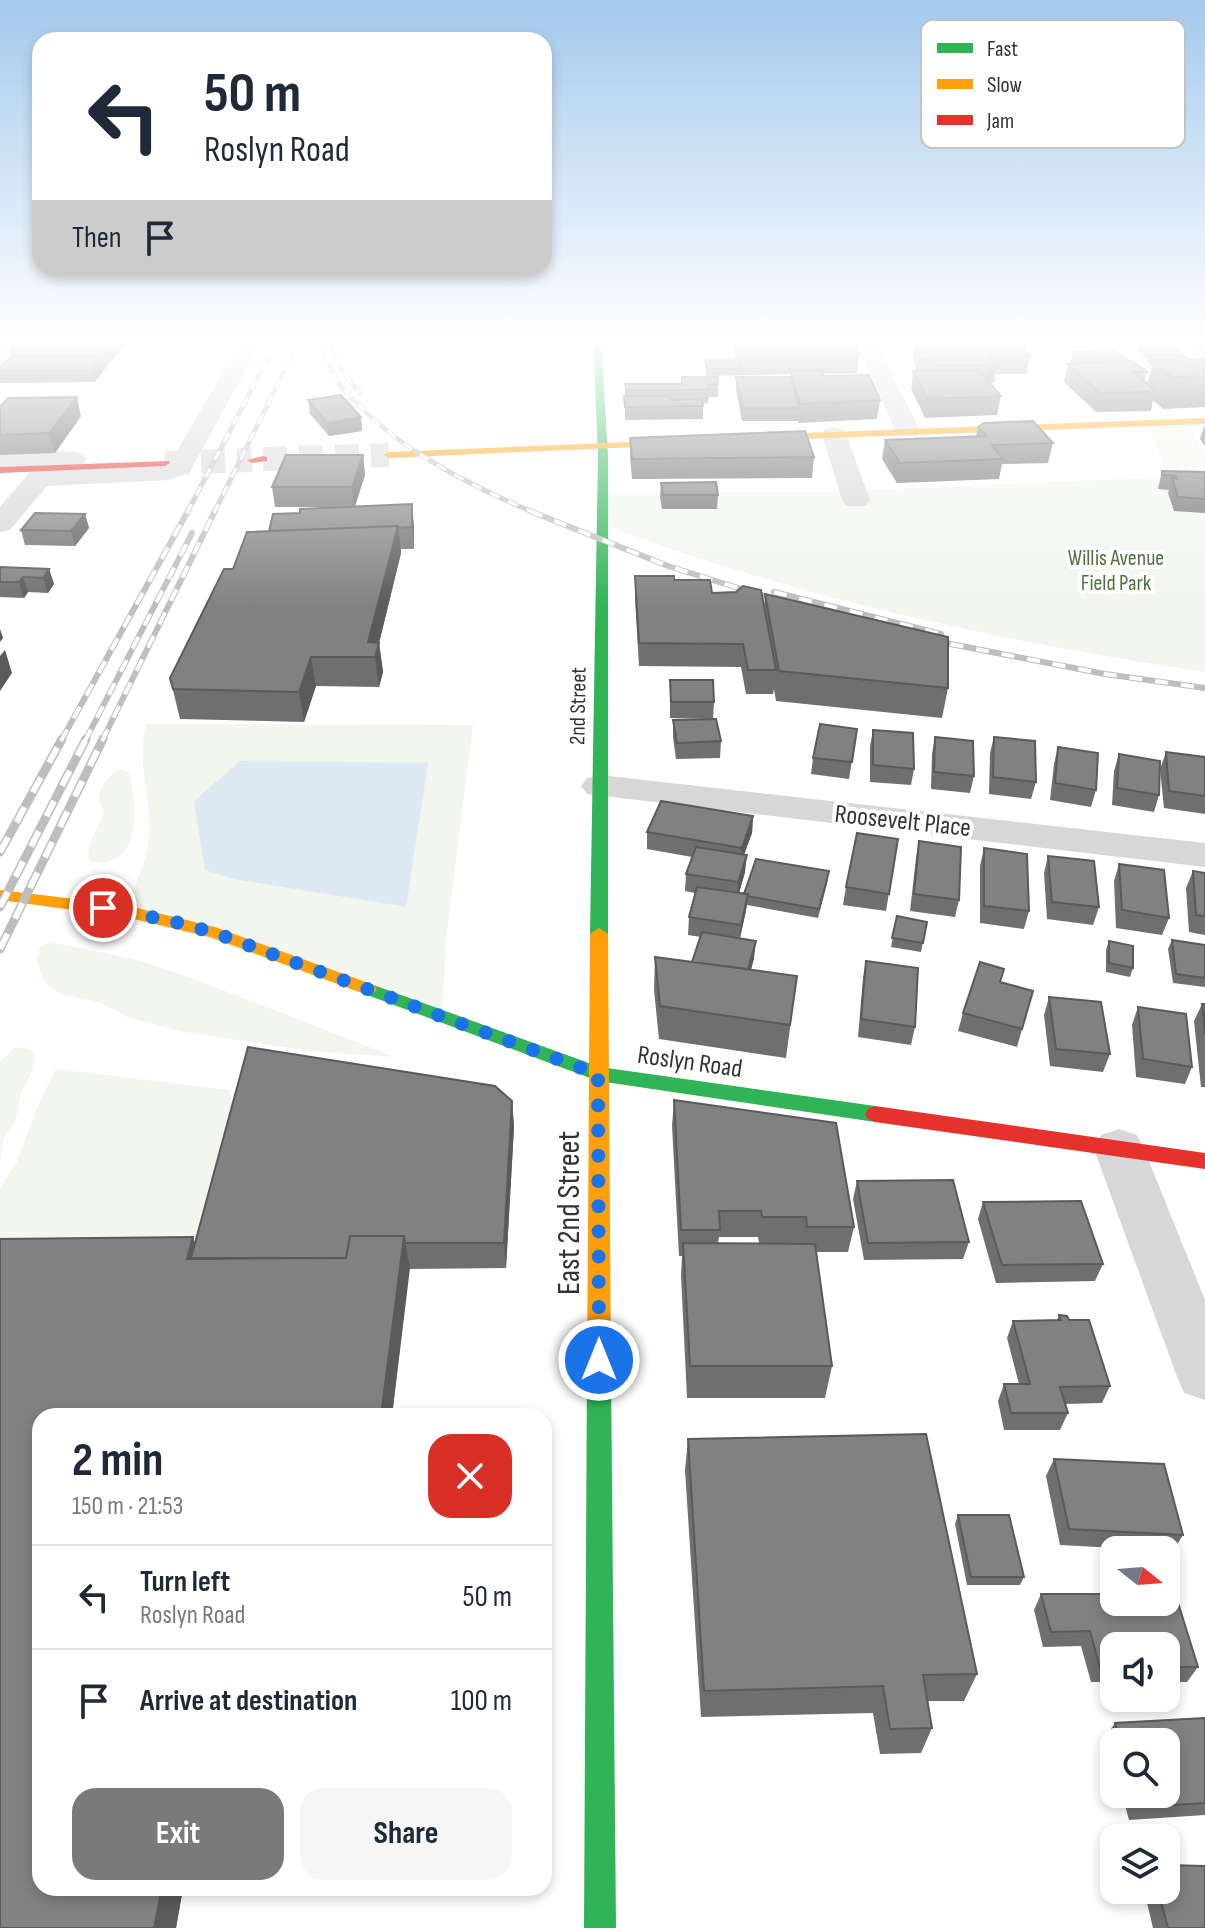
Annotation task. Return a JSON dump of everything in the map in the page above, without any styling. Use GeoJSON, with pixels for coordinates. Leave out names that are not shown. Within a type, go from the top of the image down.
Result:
{"type":"FeatureCollection","features":[{"type":"Feature","properties":{"kind":"main road","name":"2nd Street"},"geometry":{"type":"LineString","coordinates":[[598,1074],[602,427]]}},
{"type":"Feature","properties":{"kind":"main road"},"geometry":{"type":"LineString","coordinates":[[724,439],[1028,427]]}},
{"type":"Feature","properties":{"kind":"main road"},"geometry":{"type":"LineString","coordinates":[[389,455],[644,444]]}},
{"type":"Feature","properties":{"kind":"main road"},"geometry":{"type":"LineString","coordinates":[[0,470],[178,458]]}},
{"type":"Feature","properties":{"kind":"main road","name":"Roslyn Road"},"geometry":{"type":"LineString","coordinates":[[0,895],[125,911],[215,933],[598,1074],[1205,1161]]}},
{"type":"Feature","properties":{"kind":"main road","name":"East 2nd Street"},"geometry":{"type":"LineString","coordinates":[[598,1074],[600,1928]]}},
{"type":"Feature","properties":{"kind":"street"},"geometry":{"type":"LineString","coordinates":[[0,524],[39,478],[172,472],[180,468],[178,458],[197,427]]}},
{"type":"Feature","properties":{"kind":"street"},"geometry":{"type":"LineString","coordinates":[[906,427],[908,431]]}},
{"type":"Feature","properties":{"kind":"street"},"geometry":{"type":"LineString","coordinates":[[834,434],[856,500]]}},
{"type":"Feature","properties":{"kind":"street"},"geometry":{"type":"LineString","coordinates":[[0,462],[178,458]]}},
{"type":"Feature","properties":{"kind":"street","name":"Roosevelt Place"},"geometry":{"type":"LineString","coordinates":[[600,786],[1205,855]]}},
{"type":"Feature","properties":{"kind":"street"},"geometry":{"type":"LineString","coordinates":[[1119,1149],[1205,1374]]}},
{"type":"Feature","properties":{"kind":"green space","name":"Willis Avenue Field Park"},"geometry":{"type":"Polygon","coordinates":[[[1149,427],[1189,427],[1205,454],[1205,672],[1051,646],[898,614],[748,574],[600,523],[600,493],[822,492],[1168,477],[1149,427]]]}},
{"type":"Feature","properties":{"kind":"green space"},"geometry":{"type":"Polygon","coordinates":[[[146,724],[473,725],[446,940],[442,1017],[125,911],[148,847],[149,824],[143,767],[146,724]]]}},
{"type":"Feature","properties":{"kind":"green space"},"geometry":{"type":"Polygon","coordinates":[[[118,769],[129,772],[134,801],[132,833],[128,846],[120,856],[107,862],[90,861],[89,849],[104,811],[99,793],[118,769]]]}},
{"type":"Feature","properties":{"kind":"green space"},"geometry":{"type":"Polygon","coordinates":[[[50,942],[138,960],[189,977],[395,1057],[309,1051],[179,1031],[127,1017],[101,1003],[59,993],[50,987],[42,978],[37,960],[40,946],[50,942]]]}},
{"type":"Feature","properties":{"kind":"green space"},"geometry":{"type":"Polygon","coordinates":[[[15,1047],[32,1050],[35,1057],[32,1072],[21,1093],[16,1120],[4,1137],[0,1162],[0,1062],[15,1047]]]}},
{"type":"Feature","properties":{"kind":"green space"},"geometry":{"type":"Polygon","coordinates":[[[56,1069],[229,1090],[235,1114],[230,1140],[215,1166],[216,1192],[205,1244],[0,1266],[0,1187],[16,1164],[39,1103],[56,1069]]]}},
{"type":"Feature","properties":{"kind":"shaded area"},"geometry":{"type":"Polygon","coordinates":[[[240,761],[428,763],[406,907],[234,879],[205,870],[194,801],[240,761]]]}},
{"type":"Feature","properties":{"kind":"building"},"geometry":{"type":"Polygon","coordinates":[[[0,427],[54,427],[49,433],[0,435],[0,427]]]}},
{"type":"Feature","properties":{"kind":"building"},"geometry":{"type":"Polygon","coordinates":[[[978,427],[1038,427],[1053,443],[992,445],[1003,459],[900,463],[885,440],[986,436],[978,427]]]}},
{"type":"Feature","properties":{"kind":"building"},"geometry":{"type":"Polygon","coordinates":[[[805,431],[814,457],[632,459],[630,438],[805,431]]]}},
{"type":"Feature","properties":{"kind":"building"},"geometry":{"type":"Polygon","coordinates":[[[286,455],[363,455],[352,487],[272,487],[286,455]]]}},
{"type":"Feature","properties":{"kind":"building"},"geometry":{"type":"Polygon","coordinates":[[[1162,471],[1205,472],[1205,499],[1178,497],[1172,478],[1177,479],[1176,476],[1162,475],[1162,471]]]}},
{"type":"Feature","properties":{"kind":"building"},"geometry":{"type":"Polygon","coordinates":[[[716,482],[718,495],[663,495],[661,483],[716,482]]]}},
{"type":"Feature","properties":{"kind":"building"},"geometry":{"type":"Polygon","coordinates":[[[412,504],[412,527],[269,531],[273,514],[300,513],[300,509],[412,504]]]}},
{"type":"Feature","properties":{"kind":"building"},"geometry":{"type":"Polygon","coordinates":[[[35,513],[85,514],[71,531],[21,530],[35,513]]]}},
{"type":"Feature","properties":{"kind":"building"},"geometry":{"type":"Polygon","coordinates":[[[398,526],[368,642],[379,643],[375,657],[311,657],[299,692],[173,689],[170,678],[224,569],[233,569],[247,532],[398,526]]]}},
{"type":"Feature","properties":{"kind":"building"},"geometry":{"type":"Polygon","coordinates":[[[0,567],[49,569],[43,578],[23,577],[19,582],[0,582],[0,567]]]}},
{"type":"Feature","properties":{"kind":"building"},"geometry":{"type":"Polygon","coordinates":[[[635,576],[710,580],[712,593],[736,592],[743,586],[761,590],[776,670],[748,670],[743,644],[639,643],[635,576]]]}},
{"type":"Feature","properties":{"kind":"building"},"geometry":{"type":"Polygon","coordinates":[[[765,594],[948,637],[948,688],[779,671],[765,594]]]}},
{"type":"Feature","properties":{"kind":"building"},"geometry":{"type":"Polygon","coordinates":[[[670,680],[713,680],[714,702],[671,702],[670,680]]]}},
{"type":"Feature","properties":{"kind":"building"},"geometry":{"type":"Polygon","coordinates":[[[716,719],[721,741],[677,743],[673,720],[716,719]]]}},
{"type":"Feature","properties":{"kind":"building"},"geometry":{"type":"Polygon","coordinates":[[[820,724],[857,729],[852,762],[813,758],[820,724]]]}},
{"type":"Feature","properties":{"kind":"building"},"geometry":{"type":"Polygon","coordinates":[[[873,730],[913,733],[914,769],[873,765],[873,730]]]}},
{"type":"Feature","properties":{"kind":"building"},"geometry":{"type":"Polygon","coordinates":[[[935,737],[973,741],[974,776],[934,772],[935,737]]]}},
{"type":"Feature","properties":{"kind":"building"},"geometry":{"type":"Polygon","coordinates":[[[994,737],[1035,741],[1036,782],[993,777],[994,737]]]}},
{"type":"Feature","properties":{"kind":"building"},"geometry":{"type":"Polygon","coordinates":[[[1058,747],[1098,753],[1096,790],[1055,783],[1058,747]]]}},
{"type":"Feature","properties":{"kind":"building"},"geometry":{"type":"Polygon","coordinates":[[[1166,752],[1205,757],[1205,796],[1169,791],[1166,752]]]}},
{"type":"Feature","properties":{"kind":"building"},"geometry":{"type":"Polygon","coordinates":[[[1119,754],[1160,761],[1159,795],[1117,788],[1119,754]]]}},
{"type":"Feature","properties":{"kind":"building"},"geometry":{"type":"Polygon","coordinates":[[[661,801],[753,816],[742,848],[647,832],[661,801]]]}},
{"type":"Feature","properties":{"kind":"building"},"geometry":{"type":"Polygon","coordinates":[[[857,833],[898,839],[889,894],[846,887],[857,833]]]}},
{"type":"Feature","properties":{"kind":"building"},"geometry":{"type":"Polygon","coordinates":[[[919,841],[961,847],[959,900],[914,894],[919,841]]]}},
{"type":"Feature","properties":{"kind":"building"},"geometry":{"type":"Polygon","coordinates":[[[696,847],[747,855],[738,882],[686,874],[696,847]]]}},
{"type":"Feature","properties":{"kind":"building"},"geometry":{"type":"Polygon","coordinates":[[[984,848],[1027,854],[1029,911],[984,906],[984,848]]]}},
{"type":"Feature","properties":{"kind":"building"},"geometry":{"type":"Polygon","coordinates":[[[1048,856],[1094,861],[1099,907],[1052,902],[1048,856]]]}},
{"type":"Feature","properties":{"kind":"building"},"geometry":{"type":"Polygon","coordinates":[[[756,859],[829,871],[819,909],[744,894],[756,859]]]}},
{"type":"Feature","properties":{"kind":"building"},"geometry":{"type":"Polygon","coordinates":[[[1119,864],[1164,870],[1169,918],[1122,910],[1119,864]]]}},
{"type":"Feature","properties":{"kind":"building"},"geometry":{"type":"Polygon","coordinates":[[[1193,871],[1205,873],[1205,916],[1196,915],[1193,871]]]}},
{"type":"Feature","properties":{"kind":"building"},"geometry":{"type":"Polygon","coordinates":[[[697,887],[748,894],[741,925],[689,917],[697,887]]]}},
{"type":"Feature","properties":{"kind":"building"},"geometry":{"type":"Polygon","coordinates":[[[897,916],[927,922],[923,943],[892,938],[897,916]]]}},
{"type":"Feature","properties":{"kind":"building"},"geometry":{"type":"Polygon","coordinates":[[[702,932],[756,941],[748,969],[692,962],[702,932]]]}},
{"type":"Feature","properties":{"kind":"building"},"geometry":{"type":"Polygon","coordinates":[[[1172,940],[1205,945],[1205,978],[1176,974],[1172,940]]]}},
{"type":"Feature","properties":{"kind":"building"},"geometry":{"type":"Polygon","coordinates":[[[1109,941],[1133,946],[1133,968],[1109,963],[1109,941]]]}},
{"type":"Feature","properties":{"kind":"building"},"geometry":{"type":"Polygon","coordinates":[[[655,957],[797,976],[790,1025],[660,1006],[655,957]]]}},
{"type":"Feature","properties":{"kind":"building"},"geometry":{"type":"Polygon","coordinates":[[[866,961],[918,968],[915,1027],[861,1019],[866,961]]]}},
{"type":"Feature","properties":{"kind":"building"},"geometry":{"type":"Polygon","coordinates":[[[980,962],[1004,969],[1000,982],[1033,991],[1022,1029],[963,1013],[980,962]]]}},
{"type":"Feature","properties":{"kind":"building"},"geometry":{"type":"Polygon","coordinates":[[[1049,997],[1101,1002],[1110,1054],[1056,1049],[1049,997]]]}},
{"type":"Feature","properties":{"kind":"building"},"geometry":{"type":"Polygon","coordinates":[[[1202,1004],[1205,1004],[1205,1034],[1202,1004]]]}},
{"type":"Feature","properties":{"kind":"building"},"geometry":{"type":"Polygon","coordinates":[[[1138,1007],[1186,1014],[1192,1067],[1143,1059],[1138,1007]]]}},
{"type":"Feature","properties":{"kind":"building"},"geometry":{"type":"Polygon","coordinates":[[[248,1047],[495,1086],[512,1101],[504,1243],[405,1243],[404,1236],[350,1236],[346,1258],[191,1258],[248,1047]]]}},
{"type":"Feature","properties":{"kind":"building"},"geometry":{"type":"Polygon","coordinates":[[[674,1100],[836,1123],[854,1227],[807,1227],[806,1217],[762,1217],[761,1211],[719,1211],[720,1230],[681,1230],[674,1100]]]}},
{"type":"Feature","properties":{"kind":"building"},"geometry":{"type":"Polygon","coordinates":[[[953,1180],[969,1242],[868,1243],[857,1181],[953,1180]]]}},
{"type":"Feature","properties":{"kind":"building"},"geometry":{"type":"Polygon","coordinates":[[[1081,1201],[1103,1264],[1002,1265],[983,1202],[1081,1201]]]}},
{"type":"Feature","properties":{"kind":"building"},"geometry":{"type":"Polygon","coordinates":[[[350,1236],[404,1236],[382,1408],[32,1408],[32,1896],[160,1896],[154,1928],[0,1928],[0,1239],[193,1237],[187,1259],[346,1258],[350,1236]]]}},
{"type":"Feature","properties":{"kind":"building"},"geometry":{"type":"Polygon","coordinates":[[[683,1243],[815,1244],[832,1366],[690,1366],[683,1243]]]}},
{"type":"Feature","properties":{"kind":"building"},"geometry":{"type":"Polygon","coordinates":[[[1059,1315],[1067,1316],[1069,1320],[1089,1320],[1110,1386],[1060,1387],[1068,1413],[1011,1413],[1004,1384],[1030,1384],[1013,1321],[1061,1320],[1059,1315]]]}},
{"type":"Feature","properties":{"kind":"building"},"geometry":{"type":"Polygon","coordinates":[[[926,1434],[977,1674],[923,1675],[932,1728],[890,1729],[883,1686],[704,1691],[688,1439],[926,1434]]]}},
{"type":"Feature","properties":{"kind":"building"},"geometry":{"type":"Polygon","coordinates":[[[1054,1459],[1164,1464],[1183,1535],[1069,1529],[1054,1459]]]}},
{"type":"Feature","properties":{"kind":"building"},"geometry":{"type":"Polygon","coordinates":[[[958,1515],[1009,1515],[1024,1577],[971,1577],[958,1515]]]}},
{"type":"Feature","properties":{"kind":"building"},"geometry":{"type":"Polygon","coordinates":[[[1041,1594],[1100,1594],[1100,1616],[1180,1616],[1180,1609],[1198,1667],[1180,1667],[1180,1632],[1100,1632],[1100,1668],[1090,1631],[1051,1632],[1041,1594]]]}},
{"type":"Feature","properties":{"kind":"building"},"geometry":{"type":"Polygon","coordinates":[[[1205,1718],[1205,1803],[1180,1805],[1180,1728],[1117,1728],[1115,1723],[1205,1718]]]}},
{"type":"Feature","properties":{"kind":"building"},"geometry":{"type":"Polygon","coordinates":[[[1180,1865],[1205,1866],[1205,1928],[1168,1928],[1162,1904],[1180,1904],[1180,1865]]]}},
{"type":"Feature","properties":{"kind":"tunnel"},"geometry":{"type":"LineString","coordinates":[[263,459],[389,455]]}},
{"type":"Feature","properties":{"kind":"tunnel"},"geometry":{"type":"LineString","coordinates":[[165,463],[252,460]]}},
{"type":"Feature","properties":{"kind":"railway"},"geometry":{"type":"LineString","coordinates":[[187,513],[232,427]]}},
{"type":"Feature","properties":{"kind":"railway"},"geometry":{"type":"LineString","coordinates":[[214,513],[257,427]]}},
{"type":"Feature","properties":{"kind":"railway"},"geometry":{"type":"LineString","coordinates":[[382,427],[456,476],[535,513]]}},
{"type":"Feature","properties":{"kind":"railway"},"geometry":{"type":"LineString","coordinates":[[61,741],[188,511]]}},
{"type":"Feature","properties":{"kind":"railway"},"geometry":{"type":"LineString","coordinates":[[102,741],[215,511]]}},
{"type":"Feature","properties":{"kind":"railway"},"geometry":{"type":"LineString","coordinates":[[530,511],[535,513]]}},
{"type":"Feature","properties":{"kind":"railway"},"geometry":{"type":"LineString","coordinates":[[535,513],[668,566],[786,603]]}},
{"type":"Feature","properties":{"kind":"railway"},"geometry":{"type":"LineString","coordinates":[[85,741],[192,533]]}},
{"type":"Feature","properties":{"kind":"railway"},"geometry":{"type":"LineString","coordinates":[[774,592],[941,634]]}},
{"type":"Feature","properties":{"kind":"railway"},"geometry":{"type":"LineString","coordinates":[[925,639],[1105,674],[1205,688]]}},
{"type":"Feature","properties":{"kind":"railway"},"geometry":{"type":"LineString","coordinates":[[0,852],[62,739]]}},
{"type":"Feature","properties":{"kind":"railway"},"geometry":{"type":"LineString","coordinates":[[0,907],[86,739]]}},
{"type":"Feature","properties":{"kind":"railway"},"geometry":{"type":"LineString","coordinates":[[0,949],[103,739]]}},
{"type":"Feature","properties":{"kind":"traffic: fast"},"geometry":{"type":"LineString","coordinates":[[599,934],[602,427]]}},
{"type":"Feature","properties":{"kind":"traffic: fast"},"geometry":{"type":"LineString","coordinates":[[368,989],[598,1074],[875,1114]]}},
{"type":"Feature","properties":{"kind":"traffic: fast"},"geometry":{"type":"LineString","coordinates":[[599,1370],[600,1928]]}},
{"type":"Feature","properties":{"kind":"traffic: slow"},"geometry":{"type":"LineString","coordinates":[[748,438],[1044,427]]}},
{"type":"Feature","properties":{"kind":"traffic: slow"},"geometry":{"type":"LineString","coordinates":[[389,455],[631,445]]}},
{"type":"Feature","properties":{"kind":"traffic: slow"},"geometry":{"type":"LineString","coordinates":[[0,895],[125,911],[215,933],[368,989]]}},
{"type":"Feature","properties":{"kind":"traffic: slow"},"geometry":{"type":"LineString","coordinates":[[599,934],[599,1370]]}},
{"type":"Feature","properties":{"kind":"traffic: jam"},"geometry":{"type":"LineString","coordinates":[[252,460],[263,459]]}},
{"type":"Feature","properties":{"kind":"traffic: jam"},"geometry":{"type":"LineString","coordinates":[[0,470],[165,463]]}},
{"type":"Feature","properties":{"kind":"traffic: jam"},"geometry":{"type":"LineString","coordinates":[[875,1114],[1205,1161]]}},
{"type":"Feature","properties":{"kind":"route"},"geometry":{"type":"LineString","coordinates":[[103,908],[215,933],[598,1074],[599,1360]]}}]}
